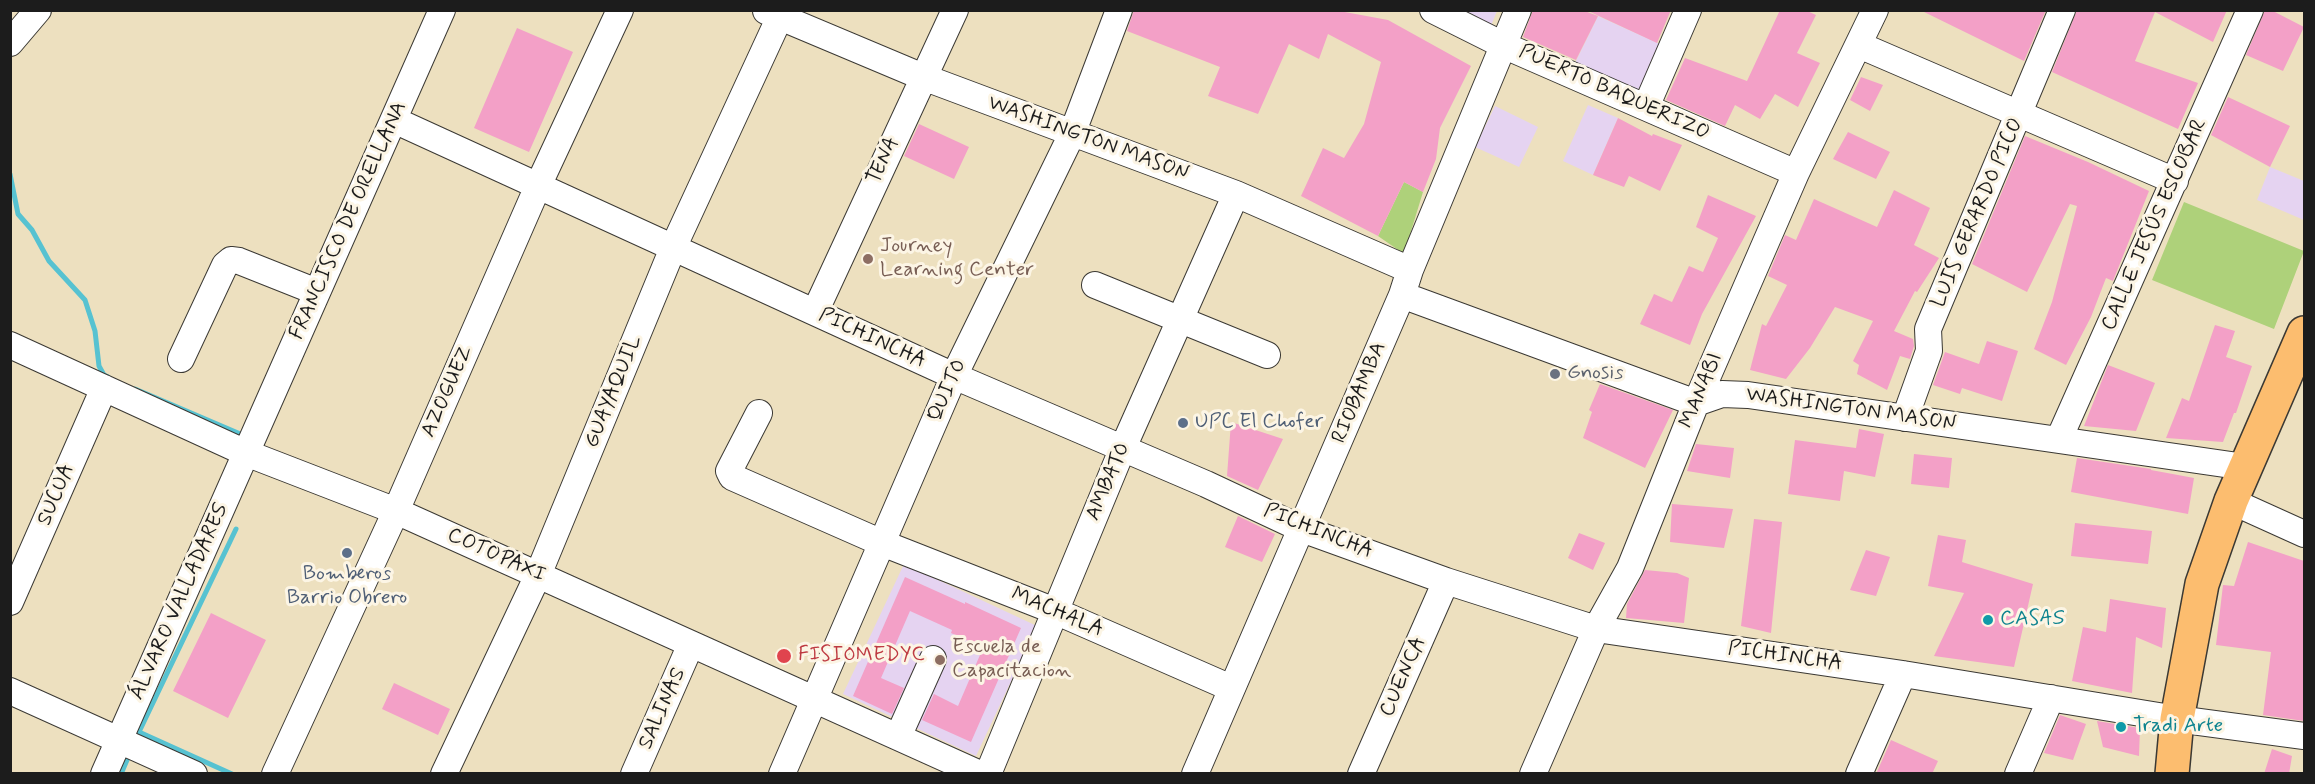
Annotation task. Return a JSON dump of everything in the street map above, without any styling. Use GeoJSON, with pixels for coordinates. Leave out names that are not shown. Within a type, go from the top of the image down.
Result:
{"type":"FeatureCollection","features":[{"type":"Feature","properties":{"kind":"main road"},"geometry":{"type":"LineString","coordinates":[[2172,774],[2177,719],[2202,584],[2231,501],[2304,333]]}},
{"type":"Feature","properties":{"kind":"street"},"geometry":{"type":"LineString","coordinates":[[10,43],[38,10]]}},
{"type":"Feature","properties":{"kind":"street","name":"FRANCISCO DE ORELLANA"},"geometry":{"type":"LineString","coordinates":[[250,443],[442,10]]}},
{"type":"Feature","properties":{"kind":"street","name":"AZOGUEZ"},"geometry":{"type":"LineString","coordinates":[[275,774],[396,512],[538,186],[620,10]]}},
{"type":"Feature","properties":{"kind":"street","name":"TENA"},"geometry":{"type":"LineString","coordinates":[[815,312],[955,10]]}},
{"type":"Feature","properties":{"kind":"street","name":"QUITO"},"geometry":{"type":"LineString","coordinates":[[782,774],[954,376],[1072,134],[1119,10]]}},
{"type":"Feature","properties":{"kind":"street","name":"PUERTO BAQUERIZO"},"geometry":{"type":"LineString","coordinates":[[1432,10],[1503,45],[1796,173]]}},
{"type":"Feature","properties":{"kind":"street","name":"RIOBAMBA"},"geometry":{"type":"LineString","coordinates":[[1195,774],[1402,295],[1410,270],[1518,10]]}},
{"type":"Feature","properties":{"kind":"street"},"geometry":{"type":"LineString","coordinates":[[1646,107],[1688,10]]}},
{"type":"Feature","properties":{"kind":"street","name":"MANABI"},"geometry":{"type":"LineString","coordinates":[[1533,774],[1596,629],[1630,568],[1696,403],[1796,173],[1875,10]]}},
{"type":"Feature","properties":{"kind":"street","name":"LUIS GERARDO PICO"},"geometry":{"type":"LineString","coordinates":[[1905,418],[1929,351],[1928,329],[2021,113],[2062,10]]}},
{"type":"Feature","properties":{"kind":"street","name":"CALLE JESÚS ESCOBAR"},"geometry":{"type":"LineString","coordinates":[[2059,439],[2250,10]]}},
{"type":"Feature","properties":{"kind":"street","name":"WASHINGTON MASON"},"geometry":{"type":"LineString","coordinates":[[776,13],[923,77],[1236,194],[1410,270]]}},
{"type":"Feature","properties":{"kind":"street","name":"GUAYAQUIL"},"geometry":{"type":"LineString","coordinates":[[444,774],[538,575],[673,248],[776,13]]}},
{"type":"Feature","properties":{"kind":"street"},"geometry":{"type":"LineString","coordinates":[[1859,45],[2175,181]]}},
{"type":"Feature","properties":{"kind":"street","name":"PICHINCHA"},"geometry":{"type":"LineString","coordinates":[[394,120],[954,376],[1122,450],[1206,484],[1302,529],[1446,580],[1596,629],[1903,674],[2177,719],[2304,736]]}},
{"type":"Feature","properties":{"kind":"street","name":"AMBATO"},"geometry":{"type":"LineString","coordinates":[[988,774],[1122,450],[1236,194]]}},
{"type":"Feature","properties":{"kind":"street"},"geometry":{"type":"LineString","coordinates":[[180,359],[225,265],[231,260],[239,261],[317,292]]}},
{"type":"Feature","properties":{"kind":"street"},"geometry":{"type":"LineString","coordinates":[[1095,285],[1267,355]]}},
{"type":"Feature","properties":{"kind":"street"},"geometry":{"type":"LineString","coordinates":[[1402,295],[1696,403]]}},
{"type":"Feature","properties":{"kind":"street","name":"COTOPAXI"},"geometry":{"type":"LineString","coordinates":[[10,345],[104,388],[250,443],[396,512],[980,774]]}},
{"type":"Feature","properties":{"kind":"street","name":"SUCUA"},"geometry":{"type":"LineString","coordinates":[[10,602],[104,388]]}},
{"type":"Feature","properties":{"kind":"street","name":"WASHINGTON MASON"},"geometry":{"type":"LineString","coordinates":[[1696,403],[1722,394],[1748,394],[2245,467]]}},
{"type":"Feature","properties":{"kind":"street","name":"MACHALA"},"geometry":{"type":"LineString","coordinates":[[759,413],[729,471],[732,477],[882,543],[1055,611],[1231,688]]}},
{"type":"Feature","properties":{"kind":"street","name":"ÁLVARO VALLADARES"},"geometry":{"type":"LineString","coordinates":[[104,774],[250,443]]}},
{"type":"Feature","properties":{"kind":"street"},"geometry":{"type":"LineString","coordinates":[[2231,501],[2304,534]]}},
{"type":"Feature","properties":{"kind":"street","name":"CUENCA"},"geometry":{"type":"LineString","coordinates":[[1361,774],[1446,580]]}},
{"type":"Feature","properties":{"kind":"street","name":"SALINAS"},"geometry":{"type":"LineString","coordinates":[[634,774],[691,644]]}},
{"type":"Feature","properties":{"kind":"street"},"geometry":{"type":"LineString","coordinates":[[898,737],[933,659]]}},
{"type":"Feature","properties":{"kind":"street"},"geometry":{"type":"LineString","coordinates":[[1859,774],[1903,674]]}},
{"type":"Feature","properties":{"kind":"street"},"geometry":{"type":"LineString","coordinates":[[10,691],[194,774]]}},
{"type":"Feature","properties":{"kind":"street"},"geometry":{"type":"LineString","coordinates":[[2018,774],[2051,698]]}},
{"type":"Feature","properties":{"kind":"shaded area"},"geometry":{"type":"Polygon","coordinates":[[[1435,11],[1497,11],[1488,33],[1435,11]]]}},
{"type":"Feature","properties":{"kind":"shaded area"},"geometry":{"type":"Polygon","coordinates":[[[1598,16],[1660,44],[1640,91],[1575,63],[1598,16]]]}},
{"type":"Feature","properties":{"kind":"shaded area"},"geometry":{"type":"Polygon","coordinates":[[[1588,105],[1618,118],[1593,175],[1563,161],[1588,105]]]}},
{"type":"Feature","properties":{"kind":"shaded area"},"geometry":{"type":"Polygon","coordinates":[[[1495,106],[1538,127],[1519,167],[1475,147],[1495,106]]]}},
{"type":"Feature","properties":{"kind":"shaded area"},"geometry":{"type":"Polygon","coordinates":[[[2270,167],[2304,181],[2304,220],[2257,200],[2270,167]]]}},
{"type":"Feature","properties":{"kind":"shaded area","name":"Escuela de Capacitacion"},"geometry":{"type":"Polygon","coordinates":[[[904,564],[1037,626],[976,756],[843,694],[904,564]]]}},
{"type":"Feature","properties":{"kind":"green space"},"geometry":{"type":"Polygon","coordinates":[[[1404,182],[1423,192],[1404,254],[1378,236],[1404,182]]]}},
{"type":"Feature","properties":{"kind":"green space"},"geometry":{"type":"Polygon","coordinates":[[[2184,202],[2304,251],[2274,329],[2152,280],[2184,202]]]}},
{"type":"Feature","properties":{"kind":"building"},"geometry":{"type":"Polygon","coordinates":[[[1134,10],[1334,10],[1388,20],[1471,66],[1440,128],[1436,159],[1423,192],[1404,182],[1378,236],[1301,196],[1323,148],[1344,158],[1364,124],[1381,62],[1328,34],[1319,59],[1289,44],[1258,114],[1208,96],[1220,67],[1127,31],[1134,10]]]}},
{"type":"Feature","properties":{"kind":"building"},"geometry":{"type":"Polygon","coordinates":[[[1533,10],[1582,10],[1598,16],[1576,60],[1523,37],[1533,10]]]}},
{"type":"Feature","properties":{"kind":"building"},"geometry":{"type":"Polygon","coordinates":[[[1586,10],[1671,10],[1657,43],[1586,10]]]}},
{"type":"Feature","properties":{"kind":"building"},"geometry":{"type":"Polygon","coordinates":[[[1780,10],[1805,10],[1816,15],[1797,53],[1820,63],[1798,107],[1775,94],[1760,119],[1735,105],[1725,126],[1666,100],[1685,58],[1747,81],[1780,10]]]}},
{"type":"Feature","properties":{"kind":"building"},"geometry":{"type":"Polygon","coordinates":[[[1920,10],[2046,10],[2024,61],[1920,10]]]}},
{"type":"Feature","properties":{"kind":"building"},"geometry":{"type":"Polygon","coordinates":[[[2077,10],[2227,10],[2213,42],[2155,12],[2135,61],[2198,83],[2178,129],[2052,72],[2077,10]]]}},
{"type":"Feature","properties":{"kind":"building"},"geometry":{"type":"Polygon","coordinates":[[[2265,10],[2271,10],[2304,27],[2283,71],[2246,55],[2265,10]]]}},
{"type":"Feature","properties":{"kind":"building"},"geometry":{"type":"Polygon","coordinates":[[[517,28],[573,52],[529,152],[474,128],[517,28]]]}},
{"type":"Feature","properties":{"kind":"building"},"geometry":{"type":"Polygon","coordinates":[[[1861,77],[1883,85],[1870,111],[1850,100],[1861,77]]]}},
{"type":"Feature","properties":{"kind":"building"},"geometry":{"type":"Polygon","coordinates":[[[2228,97],[2290,126],[2270,167],[2211,135],[2228,97]]]}},
{"type":"Feature","properties":{"kind":"building"},"geometry":{"type":"Polygon","coordinates":[[[1618,118],[1652,136],[1653,134],[1682,145],[1660,191],[1629,176],[1624,187],[1593,175],[1618,118]]]}},
{"type":"Feature","properties":{"kind":"building"},"geometry":{"type":"Polygon","coordinates":[[[919,124],[969,147],[954,179],[904,156],[919,124]]]}},
{"type":"Feature","properties":{"kind":"building"},"geometry":{"type":"Polygon","coordinates":[[[1848,132],[1890,152],[1876,179],[1833,159],[1848,132]]]}},
{"type":"Feature","properties":{"kind":"building"},"geometry":{"type":"Polygon","coordinates":[[[2025,136],[2149,191],[2113,281],[2106,278],[2091,317],[2066,365],[2034,349],[2052,302],[2077,206],[2070,204],[2027,292],[1972,264],[2025,136]]]}},
{"type":"Feature","properties":{"kind":"building"},"geometry":{"type":"Polygon","coordinates":[[[1894,190],[1930,208],[1914,245],[1939,258],[1917,292],[1915,291],[1894,331],[1913,339],[1914,346],[1910,359],[1900,356],[1887,390],[1857,374],[1859,365],[1853,361],[1873,321],[1835,307],[1810,348],[1786,379],[1750,370],[1762,324],[1766,326],[1787,285],[1768,276],[1785,235],[1796,240],[1814,199],[1877,227],[1894,190]]]}},
{"type":"Feature","properties":{"kind":"building"},"geometry":{"type":"Polygon","coordinates":[[[1708,195],[1756,216],[1702,314],[1690,345],[1640,324],[1654,294],[1672,302],[1689,266],[1703,272],[1718,238],[1696,227],[1708,195]]]}},
{"type":"Feature","properties":{"kind":"building"},"geometry":{"type":"Polygon","coordinates":[[[2215,325],[2235,331],[2226,357],[2252,366],[2236,413],[2234,413],[2223,442],[2166,438],[2182,398],[2189,401],[2215,325]]]}},
{"type":"Feature","properties":{"kind":"building"},"geometry":{"type":"Polygon","coordinates":[[[1987,341],[2018,351],[2002,401],[1962,388],[1960,394],[1933,385],[1945,352],[1979,364],[1987,341]]]}},
{"type":"Feature","properties":{"kind":"building"},"geometry":{"type":"Polygon","coordinates":[[[2108,365],[2155,383],[2136,431],[2084,426],[2108,365]]]}},
{"type":"Feature","properties":{"kind":"building"},"geometry":{"type":"Polygon","coordinates":[[[1600,384],[1673,410],[1645,468],[1583,438],[1592,412],[1589,410],[1600,384]]]}},
{"type":"Feature","properties":{"kind":"building"},"geometry":{"type":"Polygon","coordinates":[[[1231,422],[1283,439],[1258,490],[1227,476],[1231,422]]]}},
{"type":"Feature","properties":{"kind":"building"},"geometry":{"type":"Polygon","coordinates":[[[1859,429],[1884,434],[1875,477],[1844,471],[1840,501],[1788,494],[1795,440],[1856,448],[1859,429]]]}},
{"type":"Feature","properties":{"kind":"building"},"geometry":{"type":"Polygon","coordinates":[[[1696,444],[1734,448],[1730,478],[1687,471],[1696,444]]]}},
{"type":"Feature","properties":{"kind":"building"},"geometry":{"type":"Polygon","coordinates":[[[1914,454],[1952,458],[1949,488],[1911,484],[1914,454]]]}},
{"type":"Feature","properties":{"kind":"building"},"geometry":{"type":"Polygon","coordinates":[[[2077,458],[2194,478],[2188,514],[2071,492],[2077,458]]]}},
{"type":"Feature","properties":{"kind":"building"},"geometry":{"type":"Polygon","coordinates":[[[1672,504],[1733,509],[1724,548],[1670,542],[1672,504]]]}},
{"type":"Feature","properties":{"kind":"building"},"geometry":{"type":"Polygon","coordinates":[[[1238,516],[1275,534],[1262,562],[1225,547],[1238,516]]]}},
{"type":"Feature","properties":{"kind":"building"},"geometry":{"type":"Polygon","coordinates":[[[1754,519],[1782,522],[1771,633],[1741,626],[1754,519]]]}},
{"type":"Feature","properties":{"kind":"building"},"geometry":{"type":"Polygon","coordinates":[[[2075,523],[2152,531],[2148,564],[2071,556],[2075,523]]]}},
{"type":"Feature","properties":{"kind":"building"},"geometry":{"type":"Polygon","coordinates":[[[1579,533],[1605,543],[1593,570],[1568,558],[1579,533]]]}},
{"type":"Feature","properties":{"kind":"building","name":"CASAS"},"geometry":{"type":"Polygon","coordinates":[[[1938,535],[1966,540],[1962,562],[2033,584],[2014,667],[1934,656],[1964,593],[1928,586],[1938,535]]]}},
{"type":"Feature","properties":{"kind":"building"},"geometry":{"type":"Polygon","coordinates":[[[2248,542],[2304,561],[2304,721],[2263,715],[2271,652],[2216,645],[2223,585],[2234,586],[2248,542]]]}},
{"type":"Feature","properties":{"kind":"building"},"geometry":{"type":"Polygon","coordinates":[[[1866,550],[1890,557],[1876,596],[1850,590],[1866,550]]]}},
{"type":"Feature","properties":{"kind":"building"},"geometry":{"type":"Polygon","coordinates":[[[1645,570],[1677,573],[1689,578],[1684,623],[1626,618],[1627,604],[1645,570]]]}},
{"type":"Feature","properties":{"kind":"building"},"geometry":{"type":"Polygon","coordinates":[[[905,577],[1021,628],[971,742],[922,720],[934,694],[958,706],[983,648],[951,633],[952,630],[910,611],[881,678],[904,688],[892,714],[853,696],[905,577]]]}},
{"type":"Feature","properties":{"kind":"building"},"geometry":{"type":"Polygon","coordinates":[[[2110,599],[2166,608],[2162,648],[2136,637],[2132,693],[2072,681],[2083,627],[2106,632],[2110,599]]]}},
{"type":"Feature","properties":{"kind":"building"},"geometry":{"type":"Polygon","coordinates":[[[211,613],[266,640],[228,718],[173,691],[211,613]]]}},
{"type":"Feature","properties":{"kind":"building"},"geometry":{"type":"Polygon","coordinates":[[[394,683],[450,709],[438,735],[382,709],[394,683]]]}},
{"type":"Feature","properties":{"kind":"building"},"geometry":{"type":"Polygon","coordinates":[[[2060,715],[2086,724],[2073,760],[2044,753],[2060,715]]]}},
{"type":"Feature","properties":{"kind":"building"},"geometry":{"type":"Polygon","coordinates":[[[2097,721],[2140,728],[2139,756],[2103,747],[2097,721]]]}},
{"type":"Feature","properties":{"kind":"building"},"geometry":{"type":"Polygon","coordinates":[[[1891,740],[1938,761],[1932,774],[1876,774],[1891,740]]]}},
{"type":"Feature","properties":{"kind":"building"},"geometry":{"type":"Polygon","coordinates":[[[2272,749],[2292,756],[2289,774],[2264,774],[2272,749]]]}},
{"type":"Feature","properties":{"kind":"waterway"},"geometry":{"type":"LineString","coordinates":[[10,174],[18,214],[32,230],[49,261],[85,300],[95,331],[99,366],[104,375],[108,377]]}},
{"type":"Feature","properties":{"kind":"waterway"},"geometry":{"type":"LineString","coordinates":[[135,389],[245,436]]}},
{"type":"Feature","properties":{"kind":"waterway"},"geometry":{"type":"LineString","coordinates":[[232,774],[139,732],[236,529]]}},
{"type":"Feature","properties":{"kind":"waterway"},"geometry":{"type":"LineString","coordinates":[[121,774],[127,760]]}},
{"type":"Feature","properties":{"kind":"place","name":"Journey Learning Center"},"geometry":{"type":"Point","coordinates":[868,259]}},
{"type":"Feature","properties":{"kind":"place","name":"Gnosis"},"geometry":{"type":"Point","coordinates":[1555,374]}},
{"type":"Feature","properties":{"kind":"place","name":"UPC El Chofer"},"geometry":{"type":"Point","coordinates":[1183,423]}},
{"type":"Feature","properties":{"kind":"place","name":"Bomberos Barrio Obrero"},"geometry":{"type":"Point","coordinates":[347,553]}},
{"type":"Feature","properties":{"kind":"place","name":"CASAS"},"geometry":{"type":"Point","coordinates":[1988,620]}},
{"type":"Feature","properties":{"kind":"place","name":"FISIOMEDYC"},"geometry":{"type":"Point","coordinates":[784,656]}},
{"type":"Feature","properties":{"kind":"place","name":"Escuela de Capacitacion"},"geometry":{"type":"Point","coordinates":[940,660]}},
{"type":"Feature","properties":{"kind":"place","name":"Tradi Arte"},"geometry":{"type":"Point","coordinates":[2121,727]}}]}
